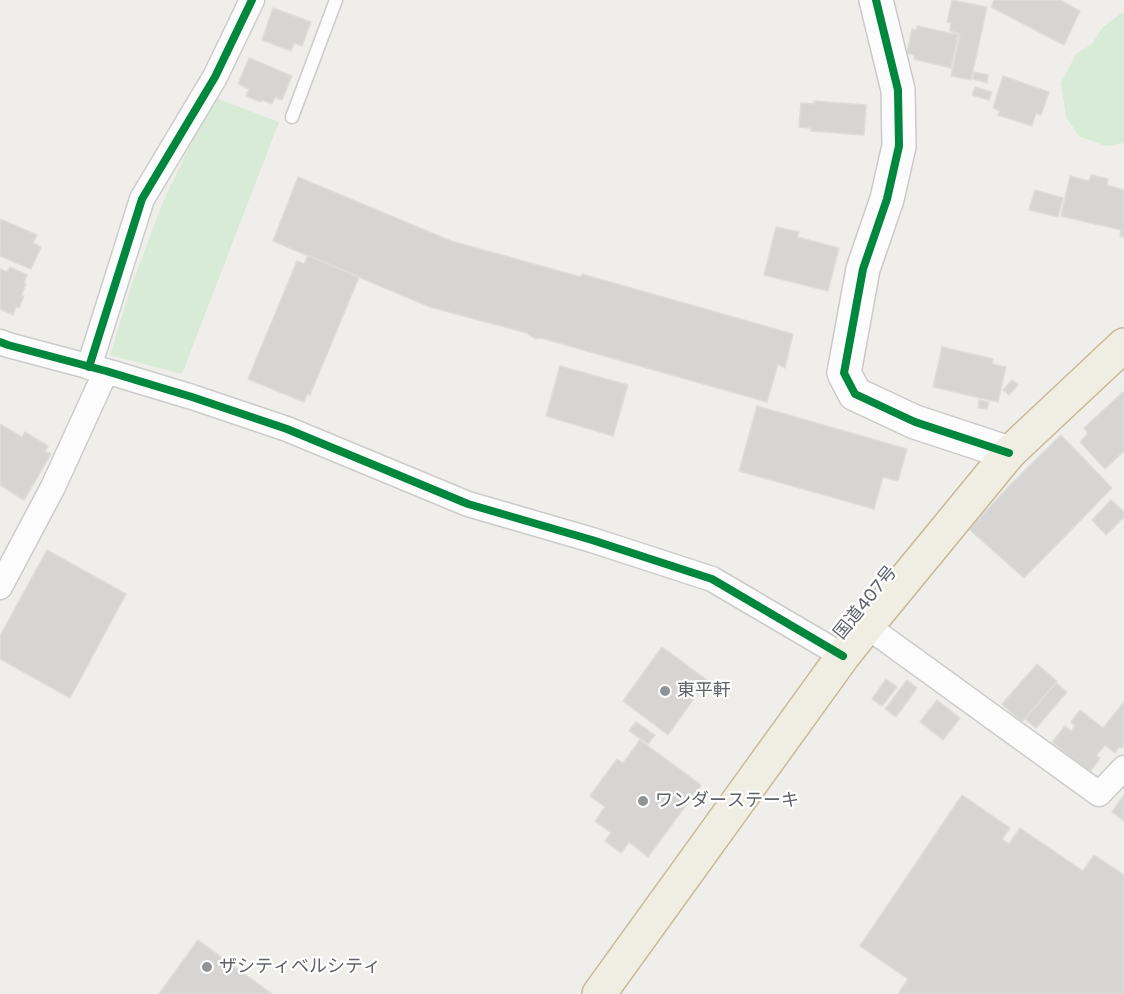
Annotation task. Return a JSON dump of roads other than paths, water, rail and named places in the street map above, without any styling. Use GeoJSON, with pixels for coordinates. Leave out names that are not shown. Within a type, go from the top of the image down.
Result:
{"type":"FeatureCollection","features":[{"type":"Feature","properties":{"kind":"highway","name":"国道407号"},"geometry":{"type":"LineString","coordinates":[[599,994],[867,626],[1009,453],[1124,345]]}},
{"type":"Feature","properties":{"kind":"street"},"geometry":{"type":"LineString","coordinates":[[0,587],[53,487],[97,369],[142,199],[214,77],[252,0]]}},
{"type":"Feature","properties":{"kind":"street"},"geometry":{"type":"LineString","coordinates":[[876,0],[898,90],[899,146],[887,199],[863,269],[844,373],[855,393],[915,422],[1009,453]]}},
{"type":"Feature","properties":{"kind":"street"},"geometry":{"type":"LineString","coordinates":[[0,342],[192,397],[288,429],[468,504],[592,540],[712,579],[843,656]]}},
{"type":"Feature","properties":{"kind":"street"},"geometry":{"type":"LineString","coordinates":[[867,626],[1099,794],[1124,768]]}},
{"type":"Feature","properties":{"kind":"lane"},"geometry":{"type":"LineString","coordinates":[[292,117],[336,0]]}},
{"type":"Feature","properties":{"kind":"place","name":"東平軒"},"geometry":{"type":"Point","coordinates":[665,691]}},
{"type":"Feature","properties":{"kind":"place","name":"ワンダーステーキ"},"geometry":{"type":"Point","coordinates":[643,801]}},
{"type":"Feature","properties":{"kind":"place","name":"ザシティベルシティ"},"geometry":{"type":"Point","coordinates":[207,967]}}]}
